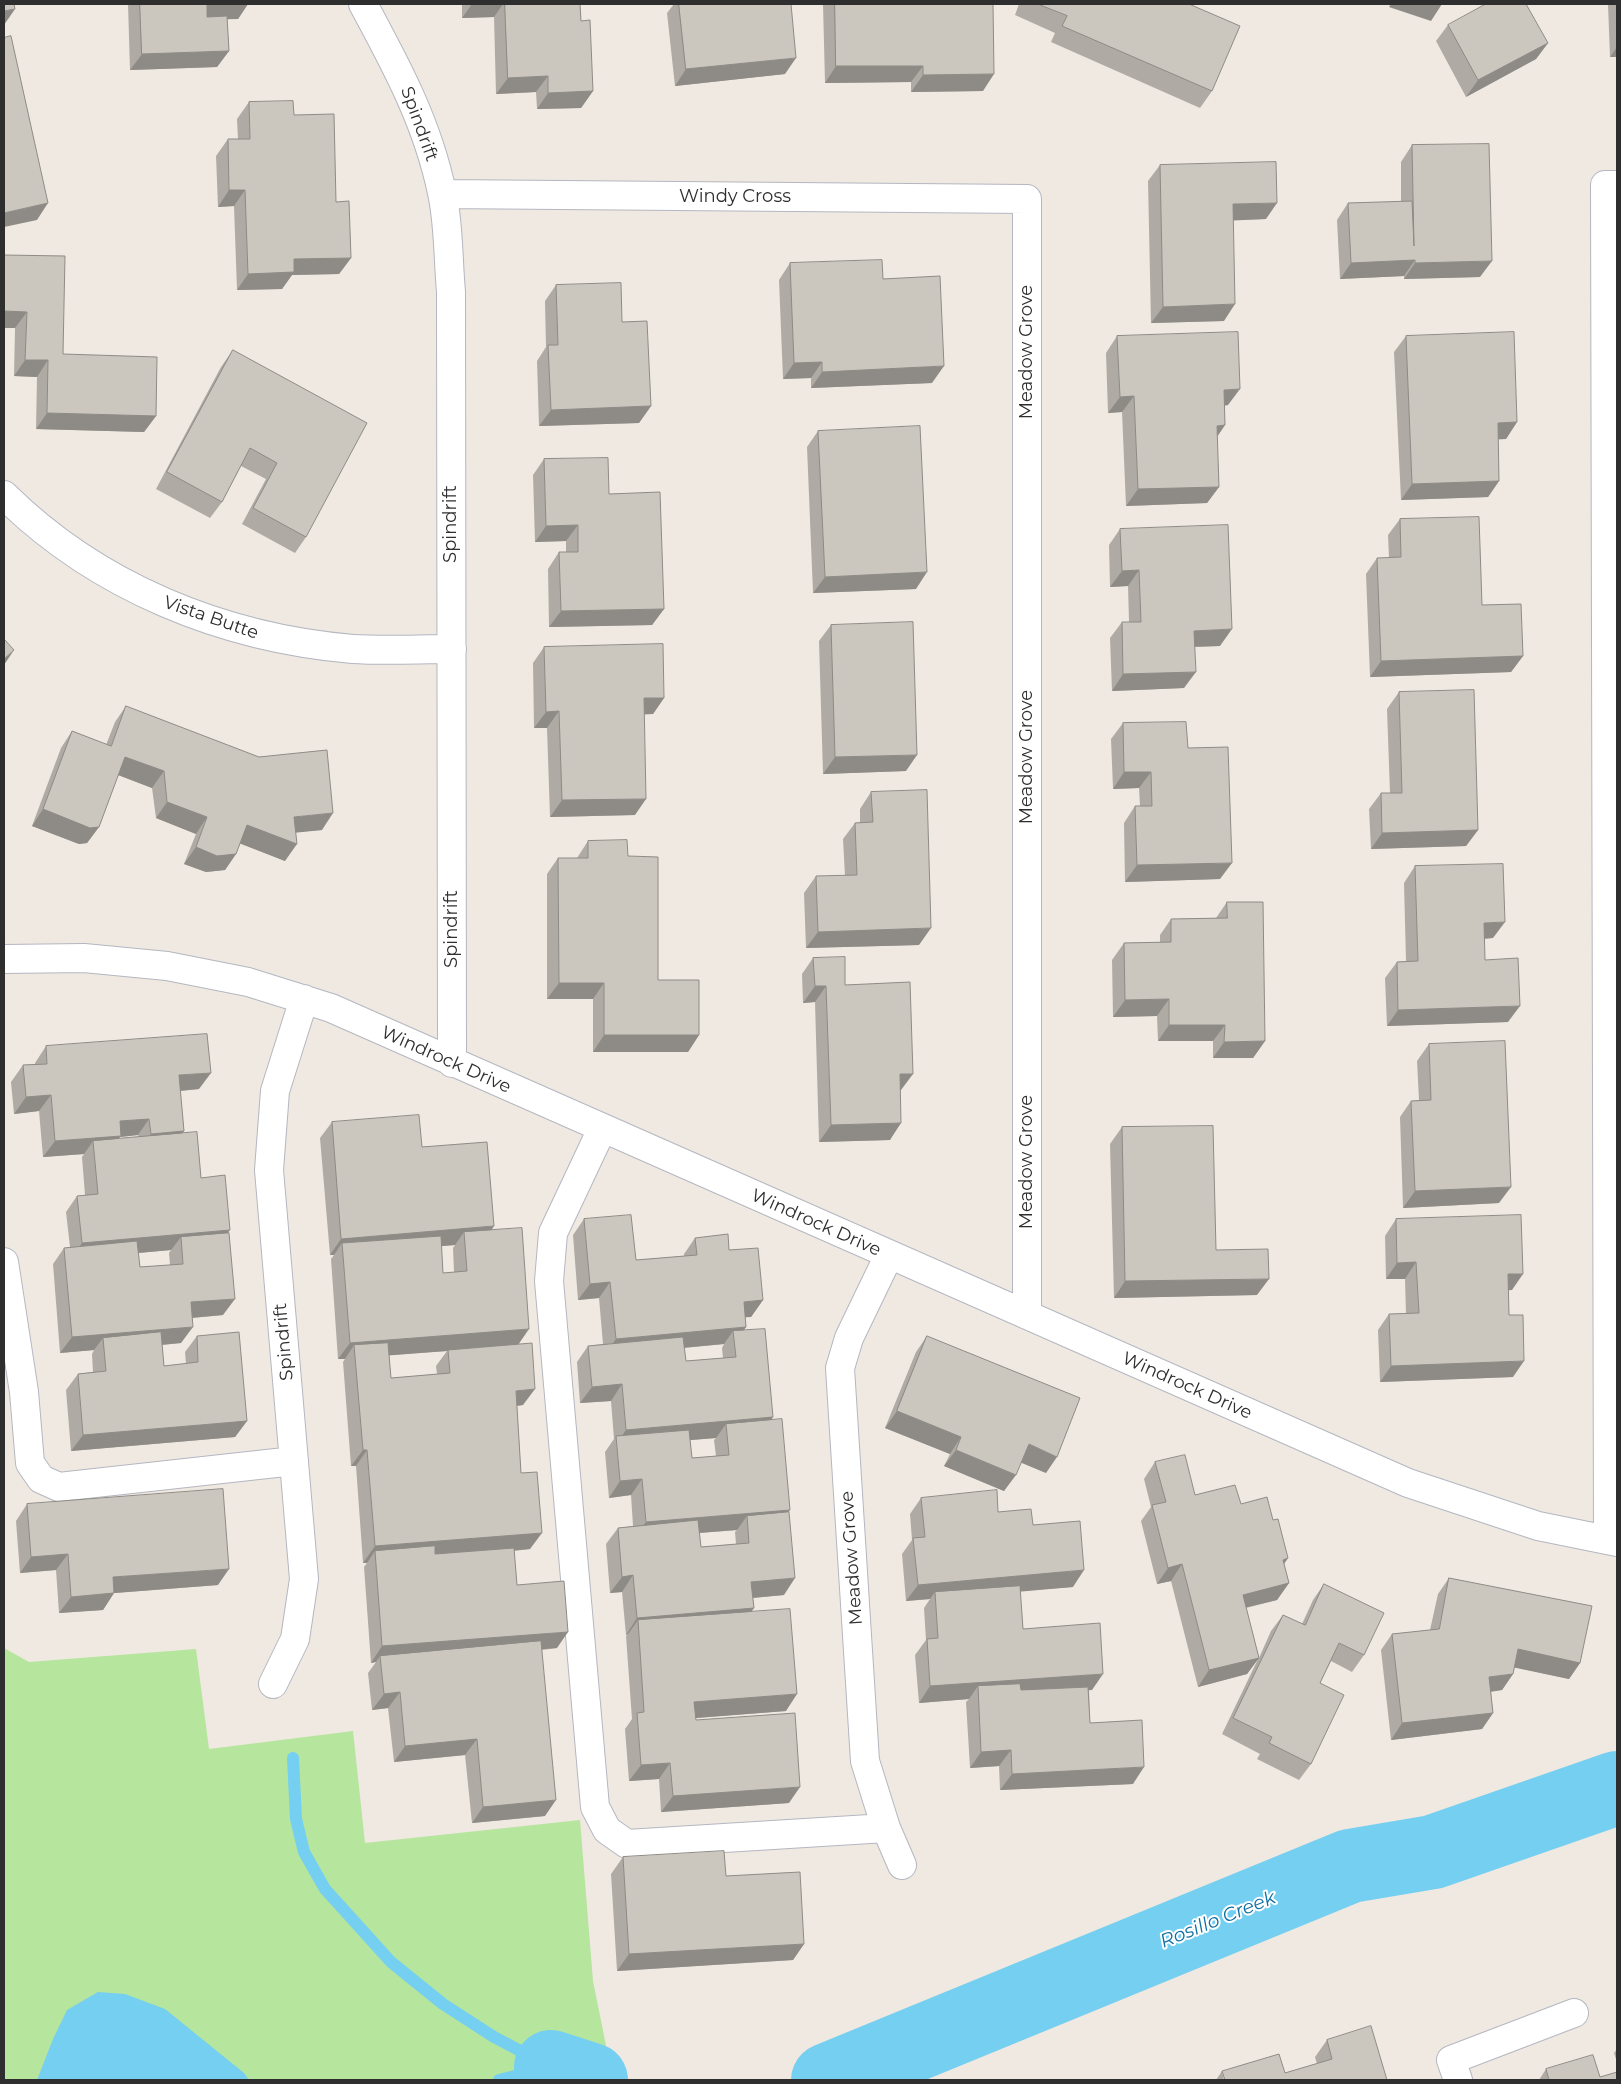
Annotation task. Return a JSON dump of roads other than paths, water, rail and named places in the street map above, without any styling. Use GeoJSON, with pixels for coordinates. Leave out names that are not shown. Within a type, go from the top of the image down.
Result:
{"type":"FeatureCollection","features":[{"type":"Feature","properties":{"kind":"street","name":"Spindrift"},"geometry":{"type":"LineString","coordinates":[[363,4],[406,84],[425,130],[443,194],[451,292],[452,1063]]}},
{"type":"Feature","properties":{"kind":"street"},"geometry":{"type":"LineString","coordinates":[[1611,185],[1613,1541]]}},
{"type":"Feature","properties":{"kind":"street","name":"Windy Cross"},"geometry":{"type":"LineString","coordinates":[[443,194],[1027,199]]}},
{"type":"Feature","properties":{"kind":"street","name":"Meadow Grove"},"geometry":{"type":"LineString","coordinates":[[1027,199],[1027,1315]]}},
{"type":"Feature","properties":{"kind":"street","name":"Vista Butte"},"geometry":{"type":"LineString","coordinates":[[4,495],[63,545],[110,576],[162,602],[215,623],[270,637],[354,649],[452,649]]}},
{"type":"Feature","properties":{"kind":"street","name":"Windrock Drive"},"geometry":{"type":"LineString","coordinates":[[4,960],[84,958],[167,966],[248,982],[331,1008],[1408,1483],[1538,1526],[1613,1541]]}},
{"type":"Feature","properties":{"kind":"street","name":"Spindrift"},"geometry":{"type":"LineString","coordinates":[[273,1684],[296,1639],[304,1579],[270,1170],[275,1091],[304,1000]]}},
{"type":"Feature","properties":{"kind":"street"},"geometry":{"type":"LineString","coordinates":[[602,1129],[553,1233],[549,1282],[595,1807],[607,1830],[627,1844],[886,1828]]}},
{"type":"Feature","properties":{"kind":"street","name":"Meadow Grove"},"geometry":{"type":"LineString","coordinates":[[889,1255],[849,1338],[840,1368],[864,1761],[886,1828],[902,1865]]}},
{"type":"Feature","properties":{"kind":"street"},"geometry":{"type":"LineString","coordinates":[[4,1262],[24,1392],[30,1463],[41,1478],[59,1487],[294,1461]]}},
{"type":"Feature","properties":{"kind":"street"},"geometry":{"type":"LineString","coordinates":[[1458,2080],[1451,2060],[1574,2013]]}},
{"type":"Feature","properties":{"kind":"water"},"geometry":{"type":"Polygon","coordinates":[[[98,1992],[125,1994],[165,2009],[244,2073],[249,2080],[37,2080],[67,2010],[98,1992]]]}},
{"type":"Feature","properties":{"kind":"waterway"},"geometry":{"type":"LineString","coordinates":[[293,1758],[296,1819],[304,1852],[325,1889],[391,1962],[443,2004],[494,2037],[551,2067]]}},
{"type":"Feature","properties":{"kind":"waterway","name":"Rosillo Creek"},"geometry":{"type":"LineString","coordinates":[[828,2080],[1350,1866],[1433,1852],[1617,1788]]}},
{"type":"Feature","properties":{"kind":"waterway","name":"Rosillo Creek"},"geometry":{"type":"LineString","coordinates":[[499,2080],[551,2067]]}},
{"type":"Feature","properties":{"kind":"waterway","name":"Rosillo Creek"},"geometry":{"type":"LineString","coordinates":[[551,2067],[591,2080]]}}]}
